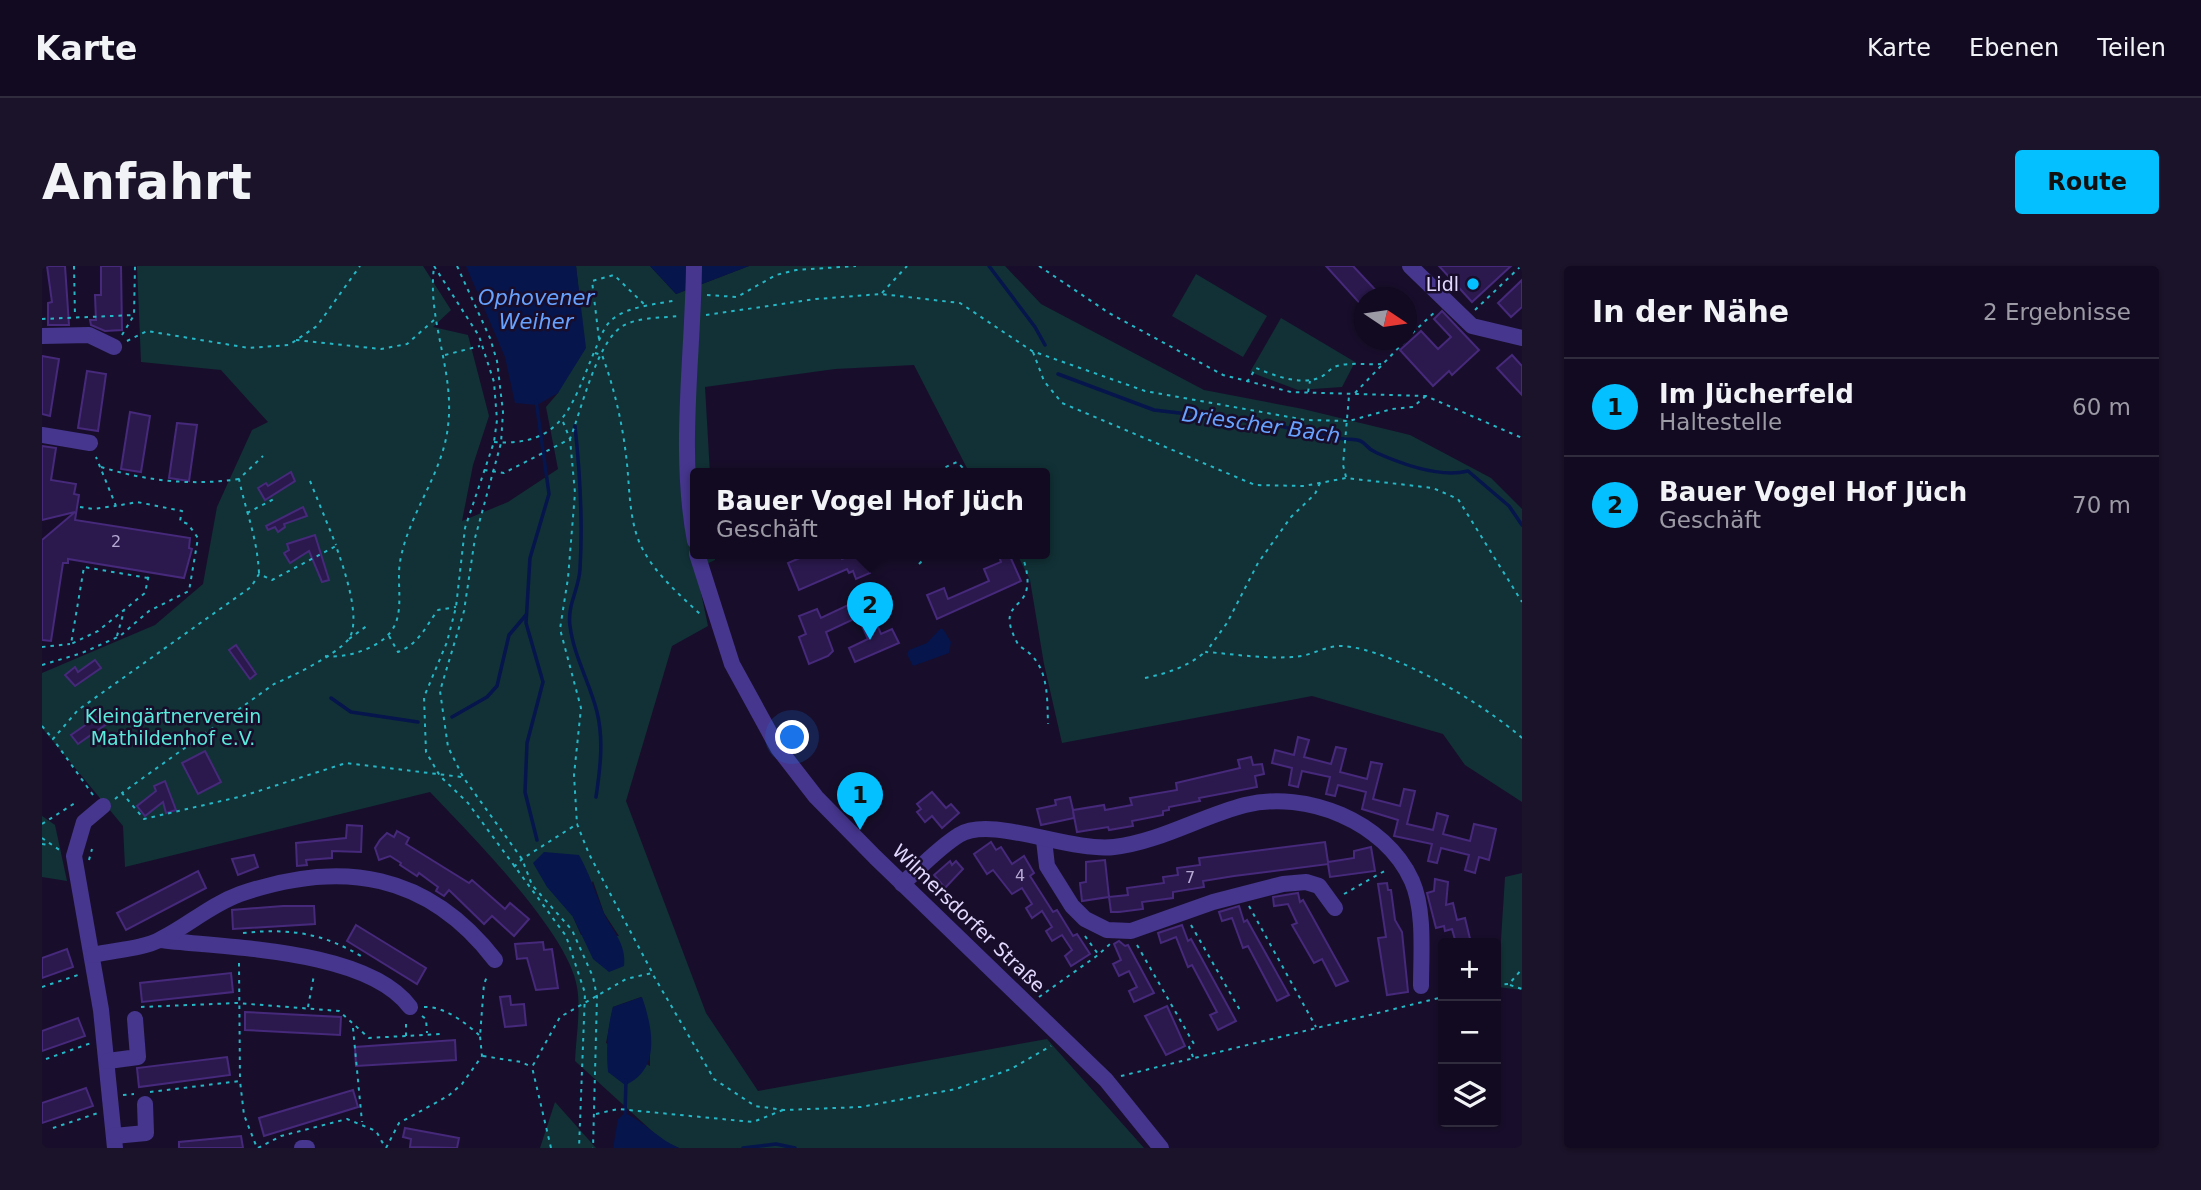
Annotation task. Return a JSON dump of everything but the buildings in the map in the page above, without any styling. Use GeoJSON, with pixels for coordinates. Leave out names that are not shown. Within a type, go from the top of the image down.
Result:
{"type":"FeatureCollection","features":[{"type":"Feature","properties":{"kind":"street"},"geometry":{"type":"LineString","coordinates":[[690,500],[688,483],[694,266]]}},
{"type":"Feature","properties":{"kind":"street"},"geometry":{"type":"LineString","coordinates":[[1410,266],[1472,326],[1522,338]]}},
{"type":"Feature","properties":{"kind":"street"},"geometry":{"type":"LineString","coordinates":[[42,336],[89,335],[114,347]]}},
{"type":"Feature","properties":{"kind":"street"},"geometry":{"type":"LineString","coordinates":[[42,435],[90,443]]}},
{"type":"Feature","properties":{"kind":"street","name":"Wilmersdorfer Straße"},"geometry":{"type":"LineString","coordinates":[[698,559],[715,617],[747,695],[778,748],[816,797],[902,884],[1106,1080],[1161,1148]]}},
{"type":"Feature","properties":{"kind":"street"},"geometry":{"type":"LineString","coordinates":[[902,884],[958,836],[978,827],[1085,847],[1118,846],[1262,803],[1307,803],[1330,810],[1370,831],[1412,881],[1419,923],[1421,986]]}},
{"type":"Feature","properties":{"kind":"street"},"geometry":{"type":"LineString","coordinates":[[103,806],[84,822],[74,856],[105,1038],[114,1142],[146,1133],[142,1097]]}},
{"type":"Feature","properties":{"kind":"street"},"geometry":{"type":"LineString","coordinates":[[1044,840],[1047,866],[1072,906],[1097,927],[1124,931],[1241,894],[1306,882],[1324,891],[1335,908]]}},
{"type":"Feature","properties":{"kind":"street"},"geometry":{"type":"LineString","coordinates":[[94,962],[160,940],[212,907],[249,892],[317,877],[366,878],[401,887],[449,911],[473,931],[495,960]]}},
{"type":"Feature","properties":{"kind":"street"},"geometry":{"type":"LineString","coordinates":[[160,940],[272,950],[350,970],[395,990],[408,1013]]}},
{"type":"Feature","properties":{"kind":"street"},"geometry":{"type":"LineString","coordinates":[[108,1060],[138,1057],[135,1013]]}},
{"type":"Feature","properties":{"kind":"path"},"geometry":{"type":"LineString","coordinates":[[74,266],[75,318]]}},
{"type":"Feature","properties":{"kind":"path"},"geometry":{"type":"LineString","coordinates":[[114,347],[134,315],[135,266]]}},
{"type":"Feature","properties":{"kind":"path"},"geometry":{"type":"LineString","coordinates":[[114,347],[147,331],[248,348],[289,345],[317,327],[360,266]]}},
{"type":"Feature","properties":{"kind":"path"},"geometry":{"type":"LineString","coordinates":[[324,656],[336,658],[351,653],[388,636],[396,624],[399,611],[400,560],[438,465],[448,427],[444,355],[435,319],[434,266]]}},
{"type":"Feature","properties":{"kind":"path"},"geometry":{"type":"LineString","coordinates":[[434,266],[479,336],[494,382],[498,420],[494,442],[466,528],[456,607],[447,642],[424,697],[426,752],[440,776],[468,803],[566,936],[586,1002],[579,1148]]}},
{"type":"Feature","properties":{"kind":"path"},"geometry":{"type":"LineString","coordinates":[[457,266],[490,338],[497,362],[503,412],[501,443],[475,538],[464,611],[440,691],[448,747],[463,777],[522,859],[532,885],[572,930],[593,977],[597,997],[593,1148]]}},
{"type":"Feature","properties":{"kind":"path"},"geometry":{"type":"LineString","coordinates":[[696,297],[737,297],[776,275],[796,270],[856,266]]}},
{"type":"Feature","properties":{"kind":"path"},"geometry":{"type":"LineString","coordinates":[[907,266],[881,294],[960,303],[1032,351],[1145,391],[1306,420],[1349,421],[1392,409],[1413,407],[1426,396]]}},
{"type":"Feature","properties":{"kind":"path"},"geometry":{"type":"LineString","coordinates":[[1040,266],[1108,313],[1223,375],[1308,393],[1426,396],[1522,438]]}},
{"type":"Feature","properties":{"kind":"path"},"geometry":{"type":"LineString","coordinates":[[1474,311],[1521,266]]}},
{"type":"Feature","properties":{"kind":"path"},"geometry":{"type":"LineString","coordinates":[[600,340],[592,281],[614,275],[647,307]]}},
{"type":"Feature","properties":{"kind":"path"},"geometry":{"type":"LineString","coordinates":[[494,442],[531,439],[550,432],[563,421],[594,352],[614,318],[683,299]]}},
{"type":"Feature","properties":{"kind":"path"},"geometry":{"type":"LineString","coordinates":[[1417,329],[1446,302]]}},
{"type":"Feature","properties":{"kind":"path"},"geometry":{"type":"LineString","coordinates":[[42,318],[134,315]]}},
{"type":"Feature","properties":{"kind":"path"},"geometry":{"type":"LineString","coordinates":[[296,340],[381,349],[407,344],[435,319]]}},
{"type":"Feature","properties":{"kind":"path"},"geometry":{"type":"LineString","coordinates":[[444,355],[481,346]]}},
{"type":"Feature","properties":{"kind":"path"},"geometry":{"type":"LineString","coordinates":[[1354,394],[1395,350]]}},
{"type":"Feature","properties":{"kind":"path"},"geometry":{"type":"LineString","coordinates":[[1032,351],[1044,381],[1062,404],[1255,485],[1304,486],[1346,478],[1433,488],[1458,499],[1522,602]]}},
{"type":"Feature","properties":{"kind":"path"},"geometry":{"type":"LineString","coordinates":[[594,352],[603,355],[611,378],[626,453],[635,525],[641,546],[663,578],[703,617],[715,617]]}},
{"type":"Feature","properties":{"kind":"path"},"geometry":{"type":"LineString","coordinates":[[1247,382],[1256,368],[1284,380],[1295,377],[1310,381],[1323,377],[1335,366],[1381,364]]}},
{"type":"Feature","properties":{"kind":"path"},"geometry":{"type":"LineString","coordinates":[[1308,393],[1310,381]]}},
{"type":"Feature","properties":{"kind":"path"},"geometry":{"type":"LineString","coordinates":[[1346,478],[1343,465],[1348,436],[1349,395]]}},
{"type":"Feature","properties":{"kind":"path"},"geometry":{"type":"LineString","coordinates":[[563,421],[572,453],[575,493],[568,578],[560,629],[581,708],[574,775],[577,824],[589,854],[652,973],[714,1079],[755,1106],[784,1110],[861,1107],[956,1089],[1011,1069],[1064,1038]]}},
{"type":"Feature","properties":{"kind":"path"},"geometry":{"type":"LineString","coordinates":[[90,443],[116,506]]}},
{"type":"Feature","properties":{"kind":"path"},"geometry":{"type":"LineString","coordinates":[[484,470],[504,473],[553,450]]}},
{"type":"Feature","properties":{"kind":"path"},"geometry":{"type":"LineString","coordinates":[[100,467],[124,474],[201,485],[239,479],[263,456]]}},
{"type":"Feature","properties":{"kind":"path"},"geometry":{"type":"LineString","coordinates":[[944,468],[957,462],[963,468]]}},
{"type":"Feature","properties":{"kind":"path"},"geometry":{"type":"LineString","coordinates":[[53,739],[78,710],[251,587],[259,574],[257,542],[246,514],[239,479]]}},
{"type":"Feature","properties":{"kind":"path"},"geometry":{"type":"LineString","coordinates":[[310,481],[350,587],[352,629],[348,639]]}},
{"type":"Feature","properties":{"kind":"path"},"geometry":{"type":"LineString","coordinates":[[1145,677],[1169,673],[1192,663],[1206,652],[1227,623],[1258,563],[1292,517],[1315,494],[1320,483]]}},
{"type":"Feature","properties":{"kind":"path"},"geometry":{"type":"LineString","coordinates":[[246,514],[274,499]]}},
{"type":"Feature","properties":{"kind":"path"},"geometry":{"type":"LineString","coordinates":[[42,666],[116,638],[149,611],[189,591],[198,538],[188,524],[180,521],[182,511],[137,502],[93,509],[80,507]]}},
{"type":"Feature","properties":{"kind":"path"},"geometry":{"type":"LineString","coordinates":[[259,574],[272,580],[336,545]]}},
{"type":"Feature","properties":{"kind":"path"},"geometry":{"type":"LineString","coordinates":[[919,564],[924,559]]}},
{"type":"Feature","properties":{"kind":"path"},"geometry":{"type":"LineString","coordinates":[[1023,559],[1027,587],[1024,596],[1013,607],[1010,621],[1019,646],[1029,651],[1046,679],[1048,724]]}},
{"type":"Feature","properties":{"kind":"path"},"geometry":{"type":"LineString","coordinates":[[71,644],[84,567],[148,578]]}},
{"type":"Feature","properties":{"kind":"path"},"geometry":{"type":"LineString","coordinates":[[42,646],[71,644],[98,631],[145,593],[149,573]]}},
{"type":"Feature","properties":{"kind":"path"},"geometry":{"type":"LineString","coordinates":[[388,636],[398,652],[410,647],[427,629],[438,610],[456,607]]}},
{"type":"Feature","properties":{"kind":"path"},"geometry":{"type":"LineString","coordinates":[[116,638],[125,610]]}},
{"type":"Feature","properties":{"kind":"path"},"geometry":{"type":"LineString","coordinates":[[42,726],[103,806],[274,684],[324,656],[368,625]]}},
{"type":"Feature","properties":{"kind":"path"},"geometry":{"type":"LineString","coordinates":[[1206,652],[1292,657],[1321,653],[1331,645],[1346,646],[1382,656],[1443,684],[1522,738]]}},
{"type":"Feature","properties":{"kind":"path"},"geometry":{"type":"LineString","coordinates":[[122,793],[144,819],[243,796],[346,763],[463,777]]}},
{"type":"Feature","properties":{"kind":"path"},"geometry":{"type":"LineString","coordinates":[[42,824],[75,803]]}},
{"type":"Feature","properties":{"kind":"path"},"geometry":{"type":"LineString","coordinates":[[514,867],[577,824]]}},
{"type":"Feature","properties":{"kind":"path"},"geometry":{"type":"LineString","coordinates":[[42,838],[50,845],[74,856]]}},
{"type":"Feature","properties":{"kind":"path"},"geometry":{"type":"LineString","coordinates":[[42,844],[50,845]]}},
{"type":"Feature","properties":{"kind":"path"},"geometry":{"type":"LineString","coordinates":[[88,867],[93,845]]}},
{"type":"Feature","properties":{"kind":"path"},"geometry":{"type":"LineString","coordinates":[[1355,887],[1381,873]]}},
{"type":"Feature","properties":{"kind":"path"},"geometry":{"type":"LineString","coordinates":[[1241,894],[1316,1028]]}},
{"type":"Feature","properties":{"kind":"path"},"geometry":{"type":"LineString","coordinates":[[1184,913],[1241,1012]]}},
{"type":"Feature","properties":{"kind":"path"},"geometry":{"type":"LineString","coordinates":[[1085,919],[1081,930],[1098,956]]}},
{"type":"Feature","properties":{"kind":"path"},"geometry":{"type":"LineString","coordinates":[[297,938],[298,930]]}},
{"type":"Feature","properties":{"kind":"path"},"geometry":{"type":"LineString","coordinates":[[1030,1006],[1043,993],[1098,956],[1124,931],[1194,1044],[1189,1047],[1194,1058]]}},
{"type":"Feature","properties":{"kind":"path"},"geometry":{"type":"LineString","coordinates":[[307,1008],[314,977],[313,960]]}},
{"type":"Feature","properties":{"kind":"path"},"geometry":{"type":"LineString","coordinates":[[386,1148],[399,1123],[448,1096],[462,1084],[482,1056],[480,1036],[484,984],[495,960]]}},
{"type":"Feature","properties":{"kind":"path"},"geometry":{"type":"LineString","coordinates":[[42,987],[94,962]]}},
{"type":"Feature","properties":{"kind":"path"},"geometry":{"type":"LineString","coordinates":[[239,963],[237,1003],[240,1081],[244,1115],[258,1148],[281,1136],[346,1119],[362,1122],[376,1131],[386,1148]]}},
{"type":"Feature","properties":{"kind":"path"},"geometry":{"type":"LineString","coordinates":[[1508,984],[1522,970]]}},
{"type":"Feature","properties":{"kind":"path"},"geometry":{"type":"LineString","coordinates":[[551,1148],[533,1068],[560,1017],[626,979],[652,973]]}},
{"type":"Feature","properties":{"kind":"path"},"geometry":{"type":"LineString","coordinates":[[1501,985],[1522,989]]}},
{"type":"Feature","properties":{"kind":"path"},"geometry":{"type":"LineString","coordinates":[[1106,1080],[1438,998]]}},
{"type":"Feature","properties":{"kind":"path"},"geometry":{"type":"LineString","coordinates":[[135,1013],[237,1003],[339,1011],[353,1027],[369,1038],[440,1034]]}},
{"type":"Feature","properties":{"kind":"path"},"geometry":{"type":"LineString","coordinates":[[408,1013],[433,1006],[468,1025],[480,1036]]}},
{"type":"Feature","properties":{"kind":"path"},"geometry":{"type":"LineString","coordinates":[[408,1013],[426,1019],[427,1035]]}},
{"type":"Feature","properties":{"kind":"path"},"geometry":{"type":"LineString","coordinates":[[406,1036],[408,1013]]}},
{"type":"Feature","properties":{"kind":"path"},"geometry":{"type":"LineString","coordinates":[[353,1027],[357,1094],[362,1122]]}},
{"type":"Feature","properties":{"kind":"path"},"geometry":{"type":"LineString","coordinates":[[46,1059],[105,1038]]}},
{"type":"Feature","properties":{"kind":"path"},"geometry":{"type":"LineString","coordinates":[[482,1056],[521,1062],[533,1068]]}},
{"type":"Feature","properties":{"kind":"path"},"geometry":{"type":"LineString","coordinates":[[53,1128],[112,1102],[240,1081]]}},
{"type":"Feature","properties":{"kind":"path"},"geometry":{"type":"LineString","coordinates":[[595,1114],[618,1108],[753,1122],[784,1110]]}},
{"type":"Feature","properties":{"kind":"green space","name":"Kleingärtnerverein Mathildenhof e.V."},"geometry":{"type":"Polygon","coordinates":[[[137,266],[423,266],[451,310],[433,327],[468,335],[489,416],[473,465],[462,521],[508,502],[558,469],[546,407],[558,393],[579,294],[576,266],[650,266],[676,294],[749,266],[1005,266],[1041,304],[1204,390],[1303,409],[1410,435],[1491,478],[1522,509],[1522,802],[1465,765],[1443,734],[1312,696],[1062,743],[1044,664],[1030,580],[1020,559],[1050,559],[1050,468],[967,468],[914,365],[835,369],[705,387],[710,468],[690,468],[690,559],[715,559],[696,569],[708,626],[672,646],[626,801],[706,1013],[758,1091],[1047,1039],[1144,1148],[679,1148],[663,1141],[575,1061],[578,996],[570,965],[537,912],[430,792],[125,867],[123,826],[42,728],[42,673],[155,625],[203,584],[217,507],[252,430],[268,422],[221,370],[141,362],[137,266]],[[593,881],[573,917],[581,935],[619,936],[604,913],[593,881]],[[641,997],[613,1007],[606,1043],[650,1066],[650,1030],[641,997]]]}},
{"type":"Feature","properties":{"kind":"green space"},"geometry":{"type":"Polygon","coordinates":[[[1196,274],[1267,316],[1243,357],[1172,316],[1196,274]]]}},
{"type":"Feature","properties":{"kind":"green space"},"geometry":{"type":"Polygon","coordinates":[[[1281,318],[1355,362],[1342,387],[1298,390],[1250,372],[1281,318]]]}},
{"type":"Feature","properties":{"kind":"green space"},"geometry":{"type":"Polygon","coordinates":[[[42,816],[55,825],[67,881],[42,877],[42,816]]]}},
{"type":"Feature","properties":{"kind":"green space"},"geometry":{"type":"Polygon","coordinates":[[[1522,873],[1522,990],[1501,987],[1505,877],[1522,873]]]}},
{"type":"Feature","properties":{"kind":"green space"},"geometry":{"type":"Polygon","coordinates":[[[555,1102],[596,1148],[540,1148],[555,1102]]]}},
{"type":"Feature","properties":{"kind":"water","name":"Ophovener Weiher"},"geometry":{"type":"Polygon","coordinates":[[[466,266],[576,266],[586,348],[558,393],[537,405],[515,403],[505,357],[466,266]]]}},
{"type":"Feature","properties":{"kind":"water"},"geometry":{"type":"Polygon","coordinates":[[[650,266],[749,266],[676,294],[650,266]]]}},
{"type":"Feature","properties":{"kind":"water"},"geometry":{"type":"Polygon","coordinates":[[[943,629],[951,642],[949,653],[913,666],[907,654],[909,650],[927,643],[943,629]]]}},
{"type":"Feature","properties":{"kind":"water"},"geometry":{"type":"Polygon","coordinates":[[[544,852],[579,855],[603,911],[621,944],[624,966],[609,972],[593,959],[573,917],[547,887],[533,863],[544,852]]]}},
{"type":"Feature","properties":{"kind":"water"},"geometry":{"type":"Polygon","coordinates":[[[642,997],[651,1035],[649,1059],[637,1078],[625,1085],[608,1072],[609,1023],[613,1007],[642,997]]]}},
{"type":"Feature","properties":{"kind":"water"},"geometry":{"type":"Polygon","coordinates":[[[625,1113],[679,1148],[613,1148],[618,1119],[625,1113]]]}},
{"type":"Feature","properties":{"kind":"waterway","name":"Driescher Bach"},"geometry":{"type":"LineString","coordinates":[[989,266],[1035,327],[1045,345]]}},
{"type":"Feature","properties":{"kind":"waterway","name":"Driescher Bach"},"geometry":{"type":"LineString","coordinates":[[1058,374],[1154,410],[1264,423],[1358,440],[1377,453],[1410,466],[1434,472],[1468,471],[1509,506],[1522,525]]}},
{"type":"Feature","properties":{"kind":"waterway"},"geometry":{"type":"LineString","coordinates":[[536,400],[549,494],[530,558],[526,623],[543,682],[527,743],[525,792],[537,840]]}},
{"type":"Feature","properties":{"kind":"waterway"},"geometry":{"type":"LineString","coordinates":[[575,426],[581,497],[581,551],[570,618],[575,648],[599,723],[601,755],[596,797]]}},
{"type":"Feature","properties":{"kind":"waterway"},"geometry":{"type":"LineString","coordinates":[[452,717],[487,697],[497,686],[509,635],[526,615]]}},
{"type":"Feature","properties":{"kind":"waterway"},"geometry":{"type":"LineString","coordinates":[[331,698],[351,712],[418,722]]}},
{"type":"Feature","properties":{"kind":"waterway"},"geometry":{"type":"LineString","coordinates":[[625,1114],[626,1080]]}},
{"type":"Feature","properties":{"kind":"waterway"},"geometry":{"type":"LineString","coordinates":[[743,1148],[776,1144],[795,1148]]}},
{"type":"Feature","properties":{"kind":"place","name":"Lidl"},"geometry":{"type":"Point","coordinates":[1473,284]}},
{"type":"Feature","properties":{"kind":"place","name":"Bauer Vogel Hof Jüch"},"geometry":{"type":"Point","coordinates":[870,640]}},
{"type":"Feature","properties":{"kind":"place","name":"Im Jücherfeld"},"geometry":{"type":"Point","coordinates":[860,830]}}]}
